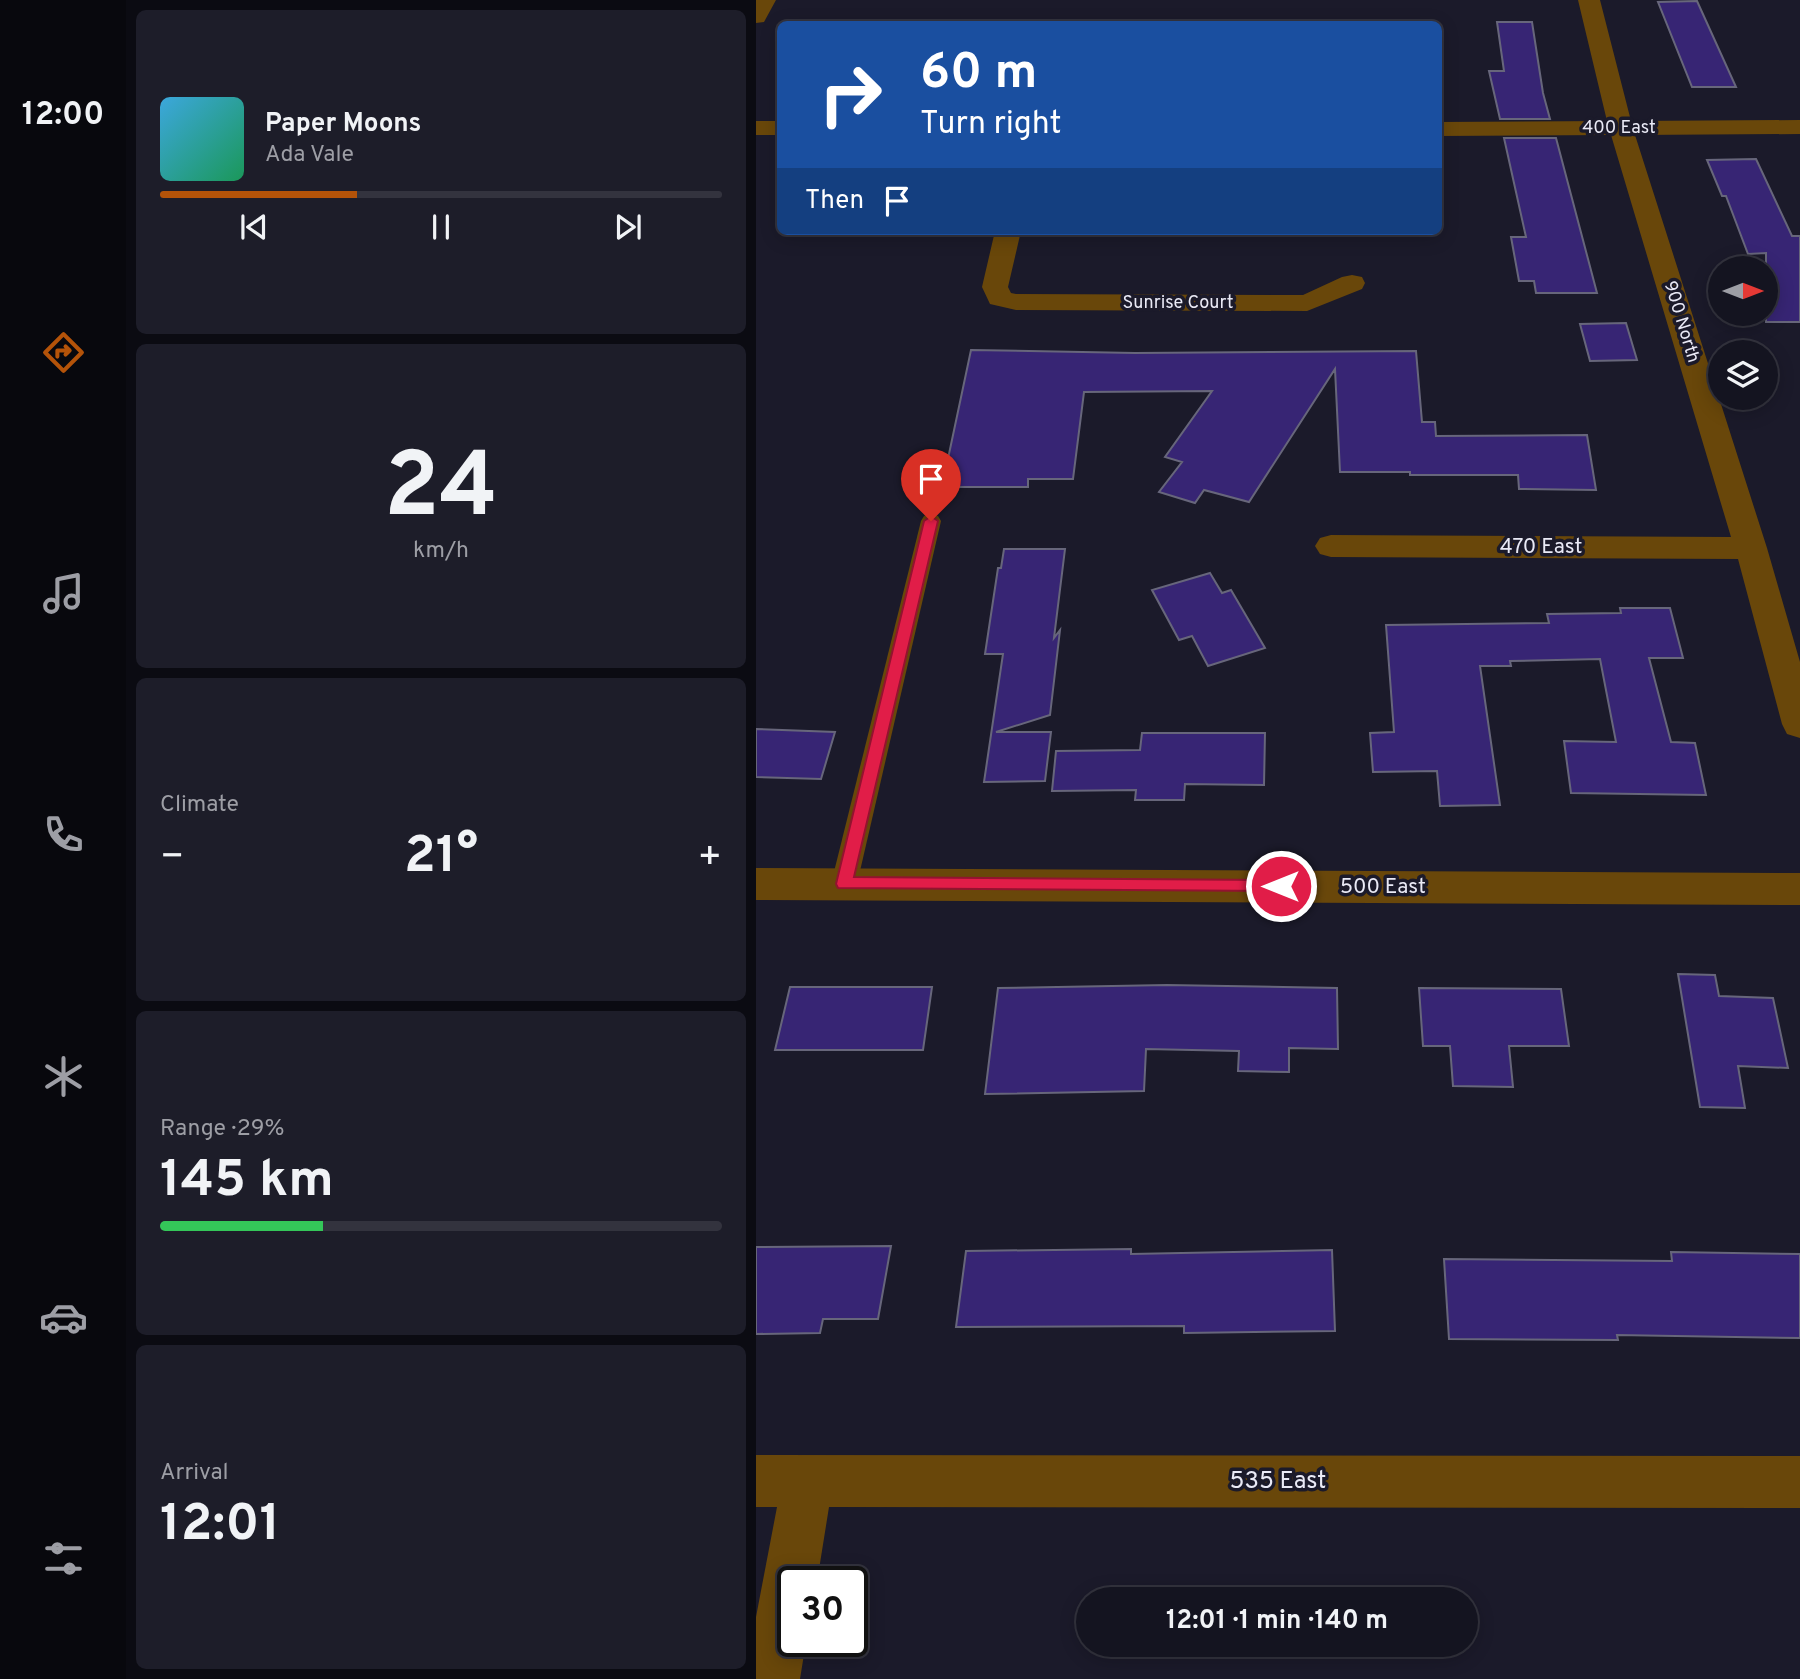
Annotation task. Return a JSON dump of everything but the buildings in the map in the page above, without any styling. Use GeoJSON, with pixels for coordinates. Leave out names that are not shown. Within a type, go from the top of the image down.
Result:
{"type":"FeatureCollection","features":[{"type":"Feature","properties":{"kind":"street"},"geometry":{"type":"LineString","coordinates":[[756,17],[765,0]]}},
{"type":"Feature","properties":{"kind":"street","name":"900 North"},"geometry":{"type":"LineString","coordinates":[[1589,0],[1621,129],[1751,548],[1800,724]]}},
{"type":"Feature","properties":{"kind":"street","name":"400 East"},"geometry":{"type":"LineString","coordinates":[[1442,129],[1800,127]]}},
{"type":"Feature","properties":{"kind":"street"},"geometry":{"type":"LineString","coordinates":[[756,128],[777,128]]}},
{"type":"Feature","properties":{"kind":"street","name":"Sunrise Court"},"geometry":{"type":"LineString","coordinates":[[1007,235],[995,287],[1000,298],[1016,302],[1307,303],[1352,284]]}},
{"type":"Feature","properties":{"kind":"street","name":"470 East"},"geometry":{"type":"LineString","coordinates":[[1331,546],[1751,548]]}},
{"type":"Feature","properties":{"kind":"street","name":"500 East"},"geometry":{"type":"LineString","coordinates":[[756,884],[1800,889]]}},
{"type":"Feature","properties":{"kind":"street","name":"535 East"},"geometry":{"type":"LineString","coordinates":[[756,1481],[1800,1482]]}},
{"type":"Feature","properties":{"kind":"street"},"geometry":{"type":"LineString","coordinates":[[772,1679],[808,1481]]}},
{"type":"Feature","properties":{"kind":"lane"},"geometry":{"type":"LineString","coordinates":[[844,884],[931,521]]}},
{"type":"Feature","properties":{"kind":"route"},"geometry":{"type":"LineString","coordinates":[[931,521],[844,884],[1281,886]]}}]}
